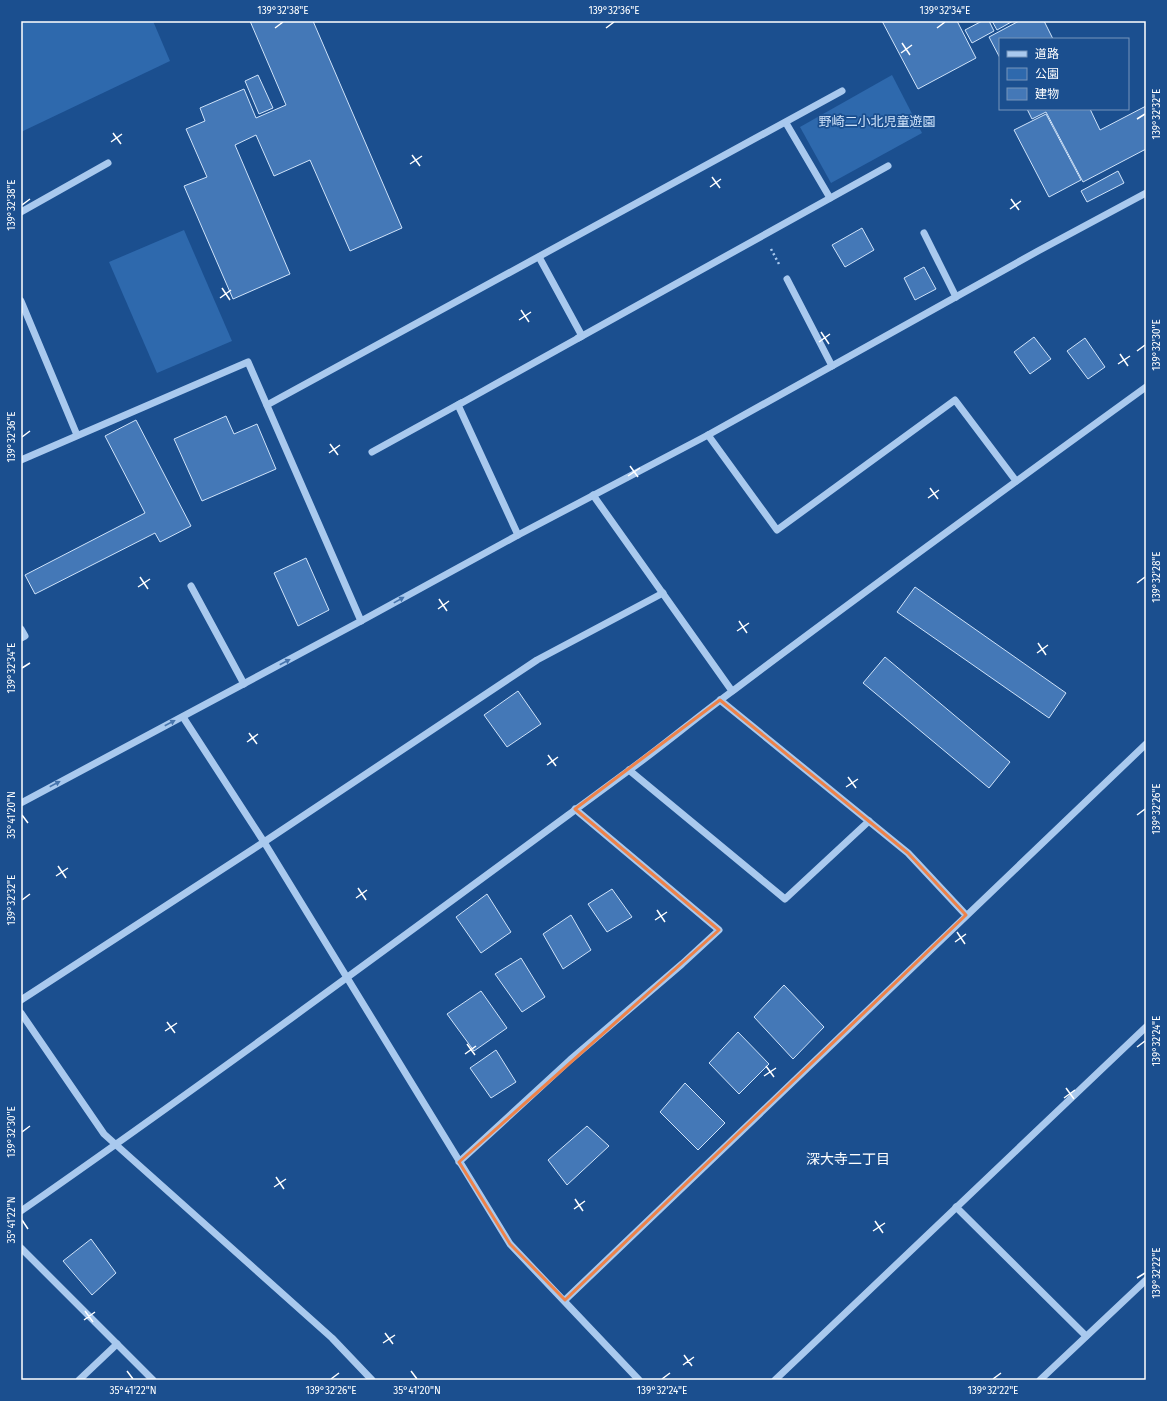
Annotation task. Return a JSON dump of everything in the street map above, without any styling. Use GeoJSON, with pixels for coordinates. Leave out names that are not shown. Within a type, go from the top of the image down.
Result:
{"type":"FeatureCollection","features":[{"type":"Feature","properties":{"kind":"street"},"geometry":{"type":"LineString","coordinates":[[267,405],[786,123],[842,91]]}},
{"type":"Feature","properties":{"kind":"street"},"geometry":{"type":"LineString","coordinates":[[786,123],[830,198]]}},
{"type":"Feature","properties":{"kind":"street"},"geometry":{"type":"LineString","coordinates":[[21,212],[108,163]]}},
{"type":"Feature","properties":{"kind":"street"},"geometry":{"type":"LineString","coordinates":[[518,535],[458,405],[888,166]]}},
{"type":"Feature","properties":{"kind":"street"},"geometry":{"type":"LineString","coordinates":[[21,803],[518,535],[708,435],[1146,193]]}},
{"type":"Feature","properties":{"kind":"street"},"geometry":{"type":"LineString","coordinates":[[924,233],[956,297]]}},
{"type":"Feature","properties":{"kind":"street"},"geometry":{"type":"LineString","coordinates":[[539,257],[582,336]]}},
{"type":"Feature","properties":{"kind":"street"},"geometry":{"type":"LineString","coordinates":[[787,279],[832,366]]}},
{"type":"Feature","properties":{"kind":"street"},"geometry":{"type":"LineString","coordinates":[[21,301],[77,435]]}},
{"type":"Feature","properties":{"kind":"street"},"geometry":{"type":"LineString","coordinates":[[372,452],[582,336]]}},
{"type":"Feature","properties":{"kind":"street"},"geometry":{"type":"LineString","coordinates":[[21,460],[248,362],[361,621]]}},
{"type":"Feature","properties":{"kind":"street"},"geometry":{"type":"LineString","coordinates":[[21,1211],[116,1144],[629,770],[732,691],[1146,387]]}},
{"type":"Feature","properties":{"kind":"street"},"geometry":{"type":"LineString","coordinates":[[708,435],[777,530],[955,400],[1016,481]]}},
{"type":"Feature","properties":{"kind":"street"},"geometry":{"type":"LineString","coordinates":[[593,495],[732,691]]}},
{"type":"Feature","properties":{"kind":"street"},"geometry":{"type":"LineString","coordinates":[[191,586],[244,684]]}},
{"type":"Feature","properties":{"kind":"street"},"geometry":{"type":"LineString","coordinates":[[21,1000],[264,842],[536,660],[663,593]]}},
{"type":"Feature","properties":{"kind":"street"},"geometry":{"type":"LineString","coordinates":[[21,629],[25,636],[21,638]]}},
{"type":"Feature","properties":{"kind":"street"},"geometry":{"type":"LineString","coordinates":[[720,700],[908,853],[966,915]]}},
{"type":"Feature","properties":{"kind":"street"},"geometry":{"type":"LineString","coordinates":[[182,717],[264,842],[510,1244],[565,1300],[639,1380]]}},
{"type":"Feature","properties":{"kind":"street"},"geometry":{"type":"LineString","coordinates":[[565,1300],[1146,744]]}},
{"type":"Feature","properties":{"kind":"street"},"geometry":{"type":"LineString","coordinates":[[629,770],[785,899],[869,821]]}},
{"type":"Feature","properties":{"kind":"street"},"geometry":{"type":"LineString","coordinates":[[459,1162],[570,1060],[682,964],[719,930],[575,809]]}},
{"type":"Feature","properties":{"kind":"street"},"geometry":{"type":"LineString","coordinates":[[21,1013],[104,1134],[332,1338],[372,1380]]}},
{"type":"Feature","properties":{"kind":"street"},"geometry":{"type":"LineString","coordinates":[[775,1380],[1146,1027]]}},
{"type":"Feature","properties":{"kind":"street"},"geometry":{"type":"LineString","coordinates":[[956,1207],[1086,1336]]}},
{"type":"Feature","properties":{"kind":"street"},"geometry":{"type":"LineString","coordinates":[[21,1248],[153,1380]]}},
{"type":"Feature","properties":{"kind":"street"},"geometry":{"type":"LineString","coordinates":[[1040,1380],[1146,1280]]}},
{"type":"Feature","properties":{"kind":"street"},"geometry":{"type":"LineString","coordinates":[[79,1380],[117,1344]]}},
{"type":"Feature","properties":{"kind":"path"},"geometry":{"type":"LineString","coordinates":[[763,235],[787,279]]}},
{"type":"Feature","properties":{"kind":"highlighted area"},"geometry":{"type":"Polygon","coordinates":[[[720,700],[908,853],[966,915],[565,1300],[510,1244],[459,1162],[719,930],[575,809],[720,700]]]}},
{"type":"Feature","properties":{"kind":"green space"},"geometry":{"type":"Polygon","coordinates":[[[21,21],[153,21],[170,61],[21,132],[21,21]]]}},
{"type":"Feature","properties":{"kind":"green space","name":"野崎二小北児童遊園"},"geometry":{"type":"Polygon","coordinates":[[[892,75],[922,133],[831,183],[800,127],[892,75]]]}},
{"type":"Feature","properties":{"kind":"green space"},"geometry":{"type":"Polygon","coordinates":[[[184,230],[232,341],[157,373],[109,262],[184,230]]]}},
{"type":"Feature","properties":{"kind":"building"},"geometry":{"type":"Polygon","coordinates":[[[250,21],[313,21],[402,228],[350,251],[310,160],[274,176],[256,135],[235,145],[290,274],[233,299],[184,186],[207,177],[186,129],[205,121],[200,108],[244,89],[256,118],[286,105],[250,21]]]}},
{"type":"Feature","properties":{"kind":"building"},"geometry":{"type":"Polygon","coordinates":[[[882,21],[957,21],[976,58],[918,89],[882,21]]]}},
{"type":"Feature","properties":{"kind":"building"},"geometry":{"type":"Polygon","coordinates":[[[982,21],[989,21],[994,31],[972,43],[965,30],[982,21]]]}},
{"type":"Feature","properties":{"kind":"building"},"geometry":{"type":"Polygon","coordinates":[[[992,21],[1013,21],[997,30],[992,21]]]}},
{"type":"Feature","properties":{"kind":"building"},"geometry":{"type":"Polygon","coordinates":[[[1019,21],[1044,21],[1052,38],[999,38],[999,56],[989,37],[1019,21]]]}},
{"type":"Feature","properties":{"kind":"building"},"geometry":{"type":"Polygon","coordinates":[[[258,75],[273,108],[259,114],[245,81],[258,75]]]}},
{"type":"Feature","properties":{"kind":"building"},"geometry":{"type":"Polygon","coordinates":[[[1146,106],[1146,149],[1083,182],[1046,112],[1032,119],[1028,110],[1090,110],[1100,130],[1146,106]]]}},
{"type":"Feature","properties":{"kind":"building"},"geometry":{"type":"Polygon","coordinates":[[[1046,114],[1081,180],[1049,197],[1014,130],[1046,114]]]}},
{"type":"Feature","properties":{"kind":"building"},"geometry":{"type":"Polygon","coordinates":[[[1118,171],[1124,183],[1087,202],[1081,191],[1118,171]]]}},
{"type":"Feature","properties":{"kind":"building"},"geometry":{"type":"Polygon","coordinates":[[[862,228],[874,250],[845,267],[832,245],[862,228]]]}},
{"type":"Feature","properties":{"kind":"building"},"geometry":{"type":"Polygon","coordinates":[[[924,267],[936,289],[915,300],[904,278],[924,267]]]}},
{"type":"Feature","properties":{"kind":"building"},"geometry":{"type":"Polygon","coordinates":[[[1034,337],[1051,359],[1030,374],[1014,352],[1034,337]]]}},
{"type":"Feature","properties":{"kind":"building"},"geometry":{"type":"Polygon","coordinates":[[[1085,338],[1105,367],[1088,379],[1067,351],[1085,338]]]}},
{"type":"Feature","properties":{"kind":"building"},"geometry":{"type":"Polygon","coordinates":[[[226,416],[234,434],[257,424],[276,469],[202,501],[174,439],[226,416]]]}},
{"type":"Feature","properties":{"kind":"building"},"geometry":{"type":"Polygon","coordinates":[[[136,420],[191,526],[160,542],[155,533],[35,594],[25,575],[145,513],[105,436],[136,420]]]}},
{"type":"Feature","properties":{"kind":"building"},"geometry":{"type":"Polygon","coordinates":[[[306,558],[329,610],[298,626],[274,573],[306,558]]]}},
{"type":"Feature","properties":{"kind":"building"},"geometry":{"type":"Polygon","coordinates":[[[915,587],[1066,693],[1049,718],[897,612],[915,587]]]}},
{"type":"Feature","properties":{"kind":"building"},"geometry":{"type":"Polygon","coordinates":[[[885,657],[1010,762],[989,788],[863,683],[885,657]]]}},
{"type":"Feature","properties":{"kind":"building"},"geometry":{"type":"Polygon","coordinates":[[[518,691],[541,724],[507,747],[484,715],[518,691]]]}},
{"type":"Feature","properties":{"kind":"building"},"geometry":{"type":"Polygon","coordinates":[[[612,889],[632,917],[607,932],[588,904],[612,889]]]}},
{"type":"Feature","properties":{"kind":"building"},"geometry":{"type":"Polygon","coordinates":[[[487,894],[511,932],[481,953],[456,917],[487,894]]]}},
{"type":"Feature","properties":{"kind":"building"},"geometry":{"type":"Polygon","coordinates":[[[571,915],[591,950],[563,969],[543,934],[571,915]]]}},
{"type":"Feature","properties":{"kind":"building"},"geometry":{"type":"Polygon","coordinates":[[[521,958],[545,997],[522,1012],[495,974],[521,958]]]}},
{"type":"Feature","properties":{"kind":"building"},"geometry":{"type":"Polygon","coordinates":[[[784,985],[824,1027],[793,1059],[754,1017],[784,985]]]}},
{"type":"Feature","properties":{"kind":"building"},"geometry":{"type":"Polygon","coordinates":[[[481,991],[507,1028],[474,1051],[447,1014],[481,991]]]}},
{"type":"Feature","properties":{"kind":"building"},"geometry":{"type":"Polygon","coordinates":[[[738,1032],[769,1064],[739,1094],[709,1063],[738,1032]]]}},
{"type":"Feature","properties":{"kind":"building"},"geometry":{"type":"Polygon","coordinates":[[[496,1050],[516,1082],[491,1098],[470,1068],[496,1050]]]}},
{"type":"Feature","properties":{"kind":"building"},"geometry":{"type":"Polygon","coordinates":[[[685,1083],[725,1123],[698,1150],[660,1112],[685,1083]]]}},
{"type":"Feature","properties":{"kind":"building"},"geometry":{"type":"Polygon","coordinates":[[[587,1126],[609,1146],[567,1185],[548,1160],[587,1126]]]}},
{"type":"Feature","properties":{"kind":"building"},"geometry":{"type":"Polygon","coordinates":[[[91,1239],[116,1273],[92,1295],[63,1261],[91,1239]]]}},
{"type":"Feature","properties":{"kind":"district","name":"深大寺二丁目"},"geometry":{"type":"Point","coordinates":[848,1159]}}]}
